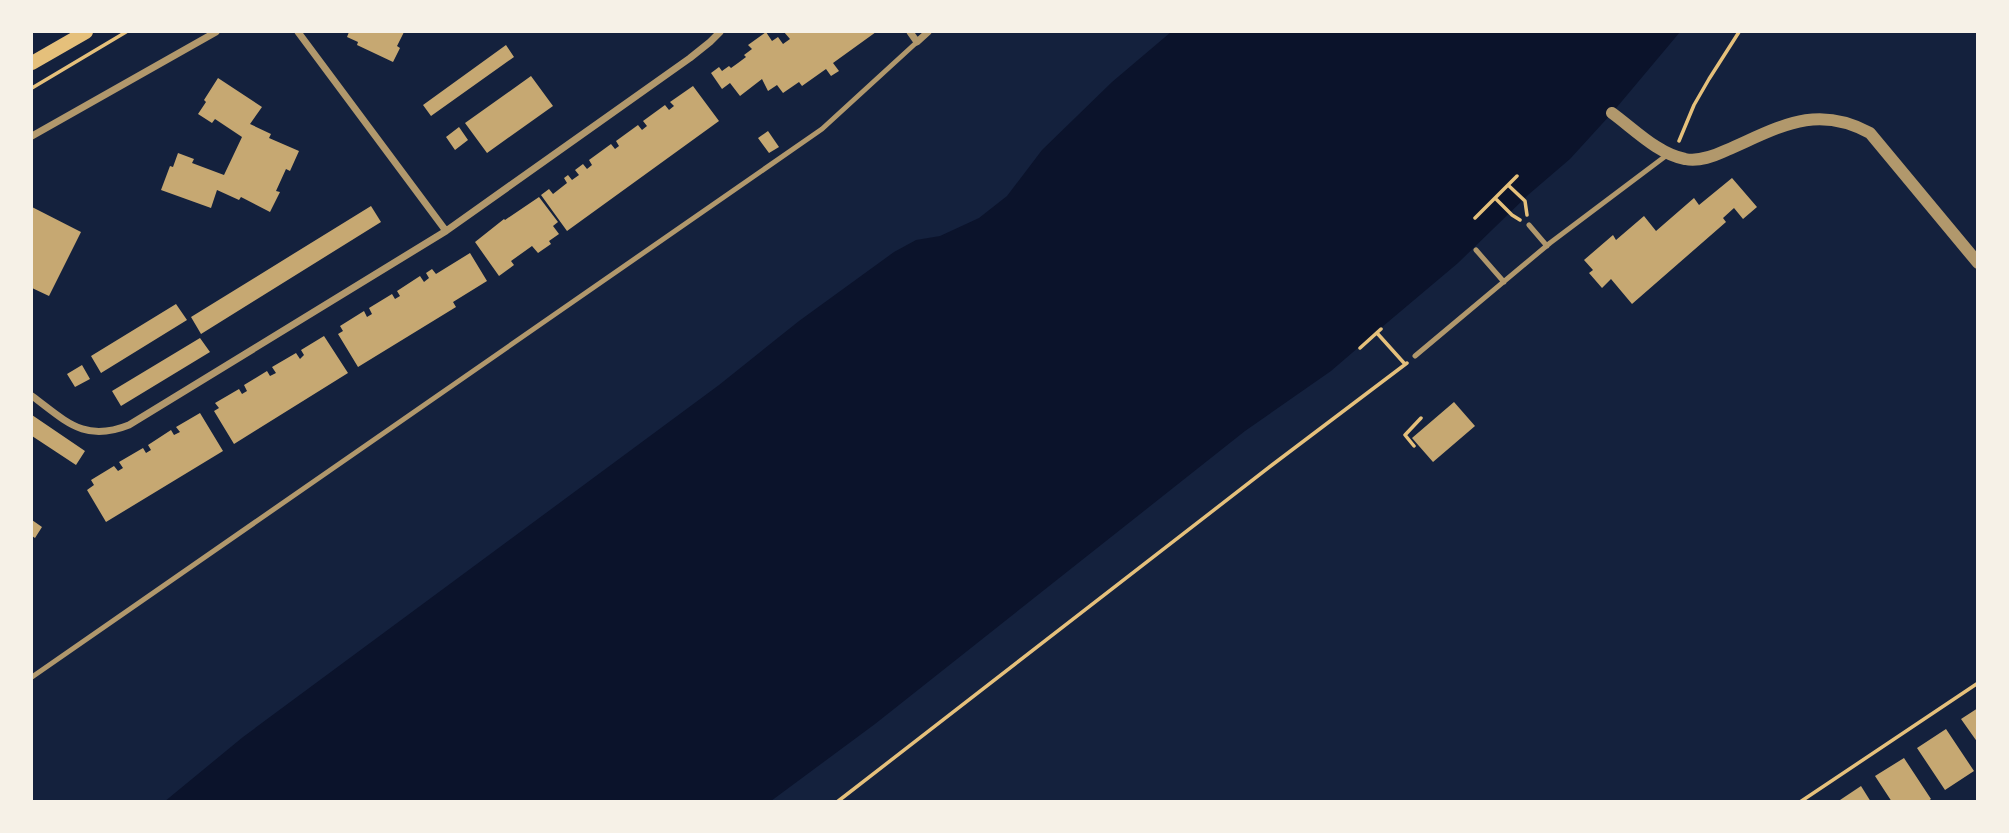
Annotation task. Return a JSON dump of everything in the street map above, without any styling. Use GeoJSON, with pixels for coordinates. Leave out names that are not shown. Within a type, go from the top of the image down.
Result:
{"type":"FeatureCollection","features":[{"type":"Feature","properties":{"kind":"main road"},"geometry":{"type":"LineString","coordinates":[[32,63],[86,32]]}},
{"type":"Feature","properties":{"kind":"street"},"geometry":{"type":"LineString","coordinates":[[32,136],[216,32]]}},
{"type":"Feature","properties":{"kind":"street"},"geometry":{"type":"LineString","coordinates":[[298,32],[446,230]]}},
{"type":"Feature","properties":{"kind":"street"},"geometry":{"type":"LineString","coordinates":[[32,396],[75,427],[94,433],[112,432],[129,425],[446,230],[690,58],[720,32]]}},
{"type":"Feature","properties":{"kind":"street"},"geometry":{"type":"LineString","coordinates":[[910,32],[917,41],[928,32]]}},
{"type":"Feature","properties":{"kind":"street"},"geometry":{"type":"LineString","coordinates":[[1612,113],[1669,153],[1694,160],[1713,156],[1779,127],[1806,120],[1822,119],[1855,125],[1870,133],[1978,263]]}},
{"type":"Feature","properties":{"kind":"lane"},"geometry":{"type":"LineString","coordinates":[[32,677],[822,129],[917,41]]}},
{"type":"Feature","properties":{"kind":"lane"},"geometry":{"type":"LineString","coordinates":[[1415,356],[1547,246],[1669,153]]}},
{"type":"Feature","properties":{"kind":"lane"},"geometry":{"type":"LineString","coordinates":[[1529,225],[1547,246]]}},
{"type":"Feature","properties":{"kind":"lane"},"geometry":{"type":"LineString","coordinates":[[1476,250],[1504,282]]}},
{"type":"Feature","properties":{"kind":"path"},"geometry":{"type":"LineString","coordinates":[[32,88],[126,32]]}},
{"type":"Feature","properties":{"kind":"path"},"geometry":{"type":"LineString","coordinates":[[1669,153],[1681,139],[1699,96],[1740,32]]}},
{"type":"Feature","properties":{"kind":"path"},"geometry":{"type":"LineString","coordinates":[[1475,218],[1517,176]]}},
{"type":"Feature","properties":{"kind":"path"},"geometry":{"type":"LineString","coordinates":[[1508,185],[1525,201]]}},
{"type":"Feature","properties":{"kind":"path"},"geometry":{"type":"LineString","coordinates":[[1495,198],[1512,215]]}},
{"type":"Feature","properties":{"kind":"path"},"geometry":{"type":"LineString","coordinates":[[1360,348],[1379,331],[1405,364]]}},
{"type":"Feature","properties":{"kind":"path"},"geometry":{"type":"LineString","coordinates":[[837,802],[1415,356]]}},
{"type":"Feature","properties":{"kind":"path"},"geometry":{"type":"LineString","coordinates":[[1414,446],[1405,435],[1421,418]]}},
{"type":"Feature","properties":{"kind":"path"},"geometry":{"type":"LineString","coordinates":[[1800,802],[1978,683]]}},
{"type":"Feature","properties":{"kind":"water"},"geometry":{"type":"Polygon","coordinates":[[[1171,32],[1680,32],[1570,159],[1528,195],[1458,263],[1331,371],[1245,431],[875,724],[771,801],[164,802],[243,737],[719,385],[799,321],[894,252],[916,240],[940,236],[979,218],[1007,196],[1042,150],[1112,82],[1171,32]]]}},
{"type":"Feature","properties":{"kind":"building"},"geometry":{"type":"Polygon","coordinates":[[[349,32],[404,32],[393,62],[357,45],[358,42],[347,37],[349,32]]]}},
{"type":"Feature","properties":{"kind":"building"},"geometry":{"type":"Polygon","coordinates":[[[766,32],[772,41],[778,37],[783,44],[790,39],[784,32],[876,32],[833,63],[839,71],[831,76],[826,69],[802,86],[799,82],[783,93],[777,85],[768,91],[762,79],[740,96],[730,83],[722,89],[711,73],[719,67],[722,71],[738,63],[752,49],[748,45],[766,32]]]}},
{"type":"Feature","properties":{"kind":"building"},"geometry":{"type":"Polygon","coordinates":[[[506,45],[514,57],[431,116],[423,105],[506,45]]]}},
{"type":"Feature","properties":{"kind":"building"},"geometry":{"type":"Polygon","coordinates":[[[531,76],[553,106],[487,153],[465,123],[531,76]]]}},
{"type":"Feature","properties":{"kind":"building"},"geometry":{"type":"Polygon","coordinates":[[[218,78],[262,107],[250,124],[271,134],[269,138],[299,151],[290,171],[286,169],[276,191],[280,192],[270,212],[241,197],[239,200],[217,190],[211,208],[161,190],[178,153],[194,159],[192,163],[224,175],[242,137],[215,119],[212,123],[198,114],[218,78]]]}},
{"type":"Feature","properties":{"kind":"building"},"geometry":{"type":"Polygon","coordinates":[[[693,86],[719,121],[567,231],[541,195],[549,189],[553,194],[567,183],[564,178],[568,175],[572,180],[579,175],[575,170],[583,164],[587,169],[592,165],[589,160],[611,144],[615,149],[619,146],[616,141],[638,125],[642,130],[647,126],[643,121],[665,105],[669,110],[674,106],[670,102],[693,86]]]}},
{"type":"Feature","properties":{"kind":"building"},"geometry":{"type":"Polygon","coordinates":[[[459,127],[468,140],[455,150],[446,137],[459,127]]]}},
{"type":"Feature","properties":{"kind":"building"},"geometry":{"type":"Polygon","coordinates":[[[768,131],[779,147],[769,153],[758,138],[768,131]]]}},
{"type":"Feature","properties":{"kind":"building"},"geometry":{"type":"Polygon","coordinates":[[[1732,178],[1757,207],[1743,219],[1734,208],[1723,218],[1726,222],[1632,304],[1611,279],[1602,288],[1589,273],[1593,270],[1584,260],[1613,235],[1616,240],[1644,216],[1656,231],[1694,198],[1699,205],[1732,178]]]}},
{"type":"Feature","properties":{"kind":"building"},"geometry":{"type":"Polygon","coordinates":[[[539,197],[558,222],[553,226],[559,234],[538,253],[532,246],[511,261],[514,265],[499,276],[475,242],[504,219],[539,197]]]}},
{"type":"Feature","properties":{"kind":"building"},"geometry":{"type":"Polygon","coordinates":[[[371,206],[381,222],[201,334],[191,317],[371,206]]]}},
{"type":"Feature","properties":{"kind":"building"},"geometry":{"type":"Polygon","coordinates":[[[32,207],[81,232],[49,296],[32,288],[32,207]]]}},
{"type":"Feature","properties":{"kind":"building"},"geometry":{"type":"Polygon","coordinates":[[[470,253],[487,281],[453,302],[456,307],[358,367],[338,334],[343,331],[340,326],[364,311],[367,317],[372,314],[369,308],[392,294],[395,299],[400,296],[397,291],[420,276],[424,282],[429,278],[426,273],[432,269],[436,274],[470,253]]]}},
{"type":"Feature","properties":{"kind":"building"},"geometry":{"type":"Polygon","coordinates":[[[176,304],[187,320],[101,373],[91,356],[176,304]]]}},
{"type":"Feature","properties":{"kind":"building"},"geometry":{"type":"Polygon","coordinates":[[[324,336],[348,373],[234,444],[214,411],[219,408],[215,403],[239,389],[242,394],[247,391],[244,385],[267,371],[270,376],[276,373],[272,367],[296,353],[300,359],[304,355],[301,350],[324,336]]]}},
{"type":"Feature","properties":{"kind":"building"},"geometry":{"type":"Polygon","coordinates":[[[200,338],[210,352],[121,406],[112,391],[200,338]]]}},
{"type":"Feature","properties":{"kind":"building"},"geometry":{"type":"Polygon","coordinates":[[[82,365],[90,379],[75,387],[67,374],[82,365]]]}},
{"type":"Feature","properties":{"kind":"building"},"geometry":{"type":"Polygon","coordinates":[[[1454,402],[1475,426],[1433,462],[1412,438],[1454,402]]]}},
{"type":"Feature","properties":{"kind":"building"},"geometry":{"type":"Polygon","coordinates":[[[200,413],[223,451],[106,522],[87,490],[94,485],[91,480],[114,466],[118,471],[123,468],[119,462],[143,448],[146,453],[151,450],[148,445],[171,430],[174,435],[180,432],[176,427],[200,413]]]}},
{"type":"Feature","properties":{"kind":"building"},"geometry":{"type":"Polygon","coordinates":[[[32,415],[85,451],[76,465],[32,436],[32,415]]]}},
{"type":"Feature","properties":{"kind":"building"},"geometry":{"type":"Polygon","coordinates":[[[32,520],[42,527],[35,538],[32,536],[32,520]]]}},
{"type":"Feature","properties":{"kind":"building"},"geometry":{"type":"Polygon","coordinates":[[[1978,708],[1978,743],[1961,719],[1978,708]]]}},
{"type":"Feature","properties":{"kind":"building"},"geometry":{"type":"Polygon","coordinates":[[[1946,729],[1974,771],[1945,790],[1917,748],[1946,729]]]}},
{"type":"Feature","properties":{"kind":"building"},"geometry":{"type":"Polygon","coordinates":[[[1904,758],[1931,799],[1927,802],[1892,802],[1875,776],[1904,758]]]}},
{"type":"Feature","properties":{"kind":"building"},"geometry":{"type":"Polygon","coordinates":[[[1861,786],[1871,802],[1837,802],[1861,786]]]}}]}
